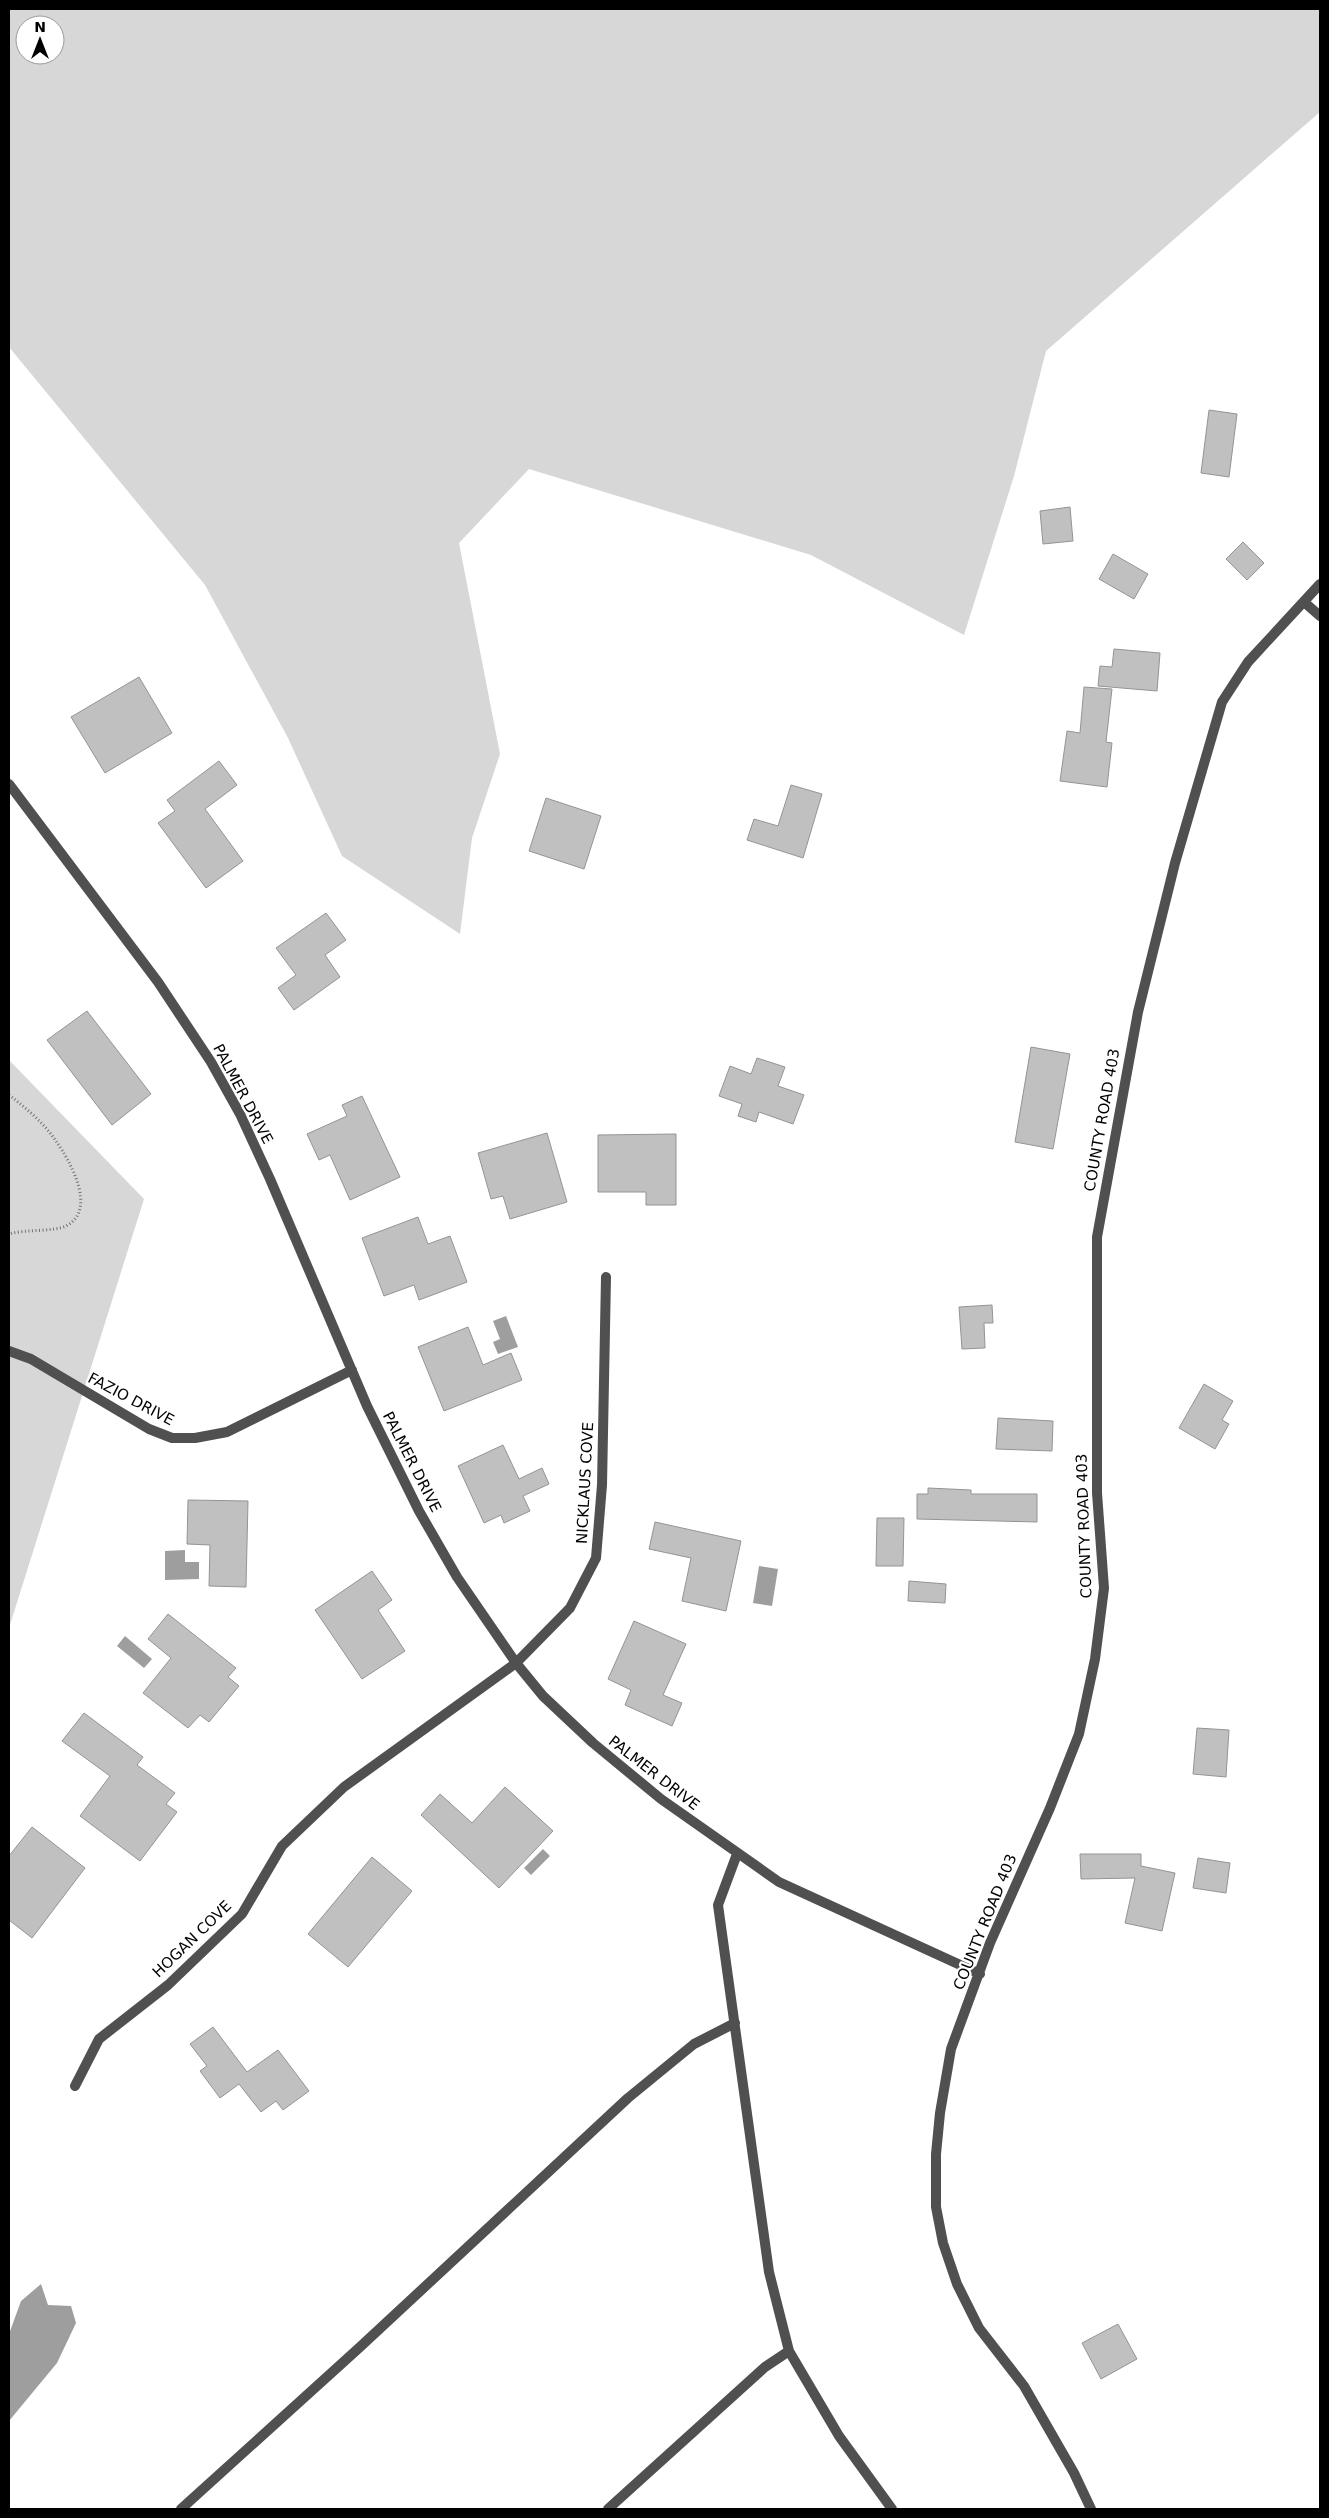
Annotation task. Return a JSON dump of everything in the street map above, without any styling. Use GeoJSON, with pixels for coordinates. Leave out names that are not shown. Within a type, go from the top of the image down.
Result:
{"type":"FeatureCollection","features":[{"type":"Feature","properties":{"kind":"street","name":"COUNTY ROAD 403"},"geometry":{"type":"LineString","coordinates":[[1091,2509],[1074,2473],[1024,2386],[979,2328],[957,2284],[942,2243],[936,2207],[936,2154],[940,2113],[951,2049],[990,1943],[1050,1808],[1079,1734],[1095,1659],[1104,1588],[1097,1493],[1097,1237],[1138,1012],[1176,863],[1222,702],[1248,662],[1320,584]]}},
{"type":"Feature","properties":{"kind":"street"},"geometry":{"type":"LineString","coordinates":[[1304,602],[1320,616]]}},
{"type":"Feature","properties":{"kind":"street","name":"PALMER DRIVE"},"geometry":{"type":"LineString","coordinates":[[9,784],[158,982],[211,1062],[240,1114],[270,1179],[367,1406],[435,1541],[516,1663],[542,1696],[593,1743],[661,1800],[737,1854],[787,1886],[980,1974]]}},
{"type":"Feature","properties":{"kind":"street","name":"NICKLAUS COVE"},"geometry":{"type":"LineString","coordinates":[[516,1663],[570,1608],[596,1558],[602,1485],[606,1277]]}},
{"type":"Feature","properties":{"kind":"street","name":"FAZIO DRIVE"},"geometry":{"type":"LineString","coordinates":[[9,1351],[31,1359],[149,1429],[172,1438],[195,1438],[227,1432],[352,1370]]}},
{"type":"Feature","properties":{"kind":"street","name":"HOGAN COVE"},"geometry":{"type":"LineString","coordinates":[[75,2086],[99,2039],[168,1984],[242,1914],[282,1846],[344,1787],[516,1663]]}},
{"type":"Feature","properties":{"kind":"street"},"geometry":{"type":"LineString","coordinates":[[737,1854],[718,1905],[769,2272],[789,2351],[839,2436],[892,2509]]}},
{"type":"Feature","properties":{"kind":"street"},"geometry":{"type":"LineString","coordinates":[[181,2509],[360,2347],[628,2098],[694,2044],[735,2023]]}},
{"type":"Feature","properties":{"kind":"street"},"geometry":{"type":"LineString","coordinates":[[608,2509],[765,2367],[789,2351]]}},
{"type":"Feature","properties":{"kind":"path"},"geometry":{"type":"LineString","coordinates":[[9,1095],[28,1110],[56,1140],[77,1180],[81,1200],[80,1210],[74,1220],[64,1226],[22,1230],[9,1234]]}},
{"type":"Feature","properties":{"kind":"shaded area"},"geometry":{"type":"Polygon","coordinates":[[[9,9],[1320,9],[1320,112],[1046,351],[1014,476],[964,635],[811,555],[529,469],[459,543],[500,754],[472,838],[460,934],[342,856],[288,738],[205,585],[9,347],[9,9]]]}},
{"type":"Feature","properties":{"kind":"shaded area"},"geometry":{"type":"Polygon","coordinates":[[[9,1060],[144,1199],[9,1628],[9,1060]]]}},
{"type":"Feature","properties":{"kind":"shaded area"},"geometry":{"type":"Polygon","coordinates":[[[506,1316],[518,1347],[498,1354],[493,1342],[500,1339],[493,1321],[506,1316]]]}},
{"type":"Feature","properties":{"kind":"shaded area"},"geometry":{"type":"Polygon","coordinates":[[[185,1550],[185,1562],[199,1562],[199,1579],[165,1580],[165,1551],[185,1550]]]}},
{"type":"Feature","properties":{"kind":"shaded area"},"geometry":{"type":"Polygon","coordinates":[[[759,1566],[778,1569],[772,1606],[753,1603],[759,1566]]]}},
{"type":"Feature","properties":{"kind":"shaded area"},"geometry":{"type":"Polygon","coordinates":[[[125,1636],[152,1659],[144,1668],[117,1646],[125,1636]]]}},
{"type":"Feature","properties":{"kind":"shaded area"},"geometry":{"type":"Polygon","coordinates":[[[543,1849],[550,1856],[531,1875],[524,1868],[543,1849]]]}},
{"type":"Feature","properties":{"kind":"shaded area"},"geometry":{"type":"Polygon","coordinates":[[[41,2284],[48,2305],[71,2306],[76,2323],[57,2363],[9,2421],[9,2334],[21,2301],[41,2284]]]}},
{"type":"Feature","properties":{"kind":"building"},"geometry":{"type":"Polygon","coordinates":[[[1209,410],[1237,414],[1229,477],[1201,473],[1209,410]]]}},
{"type":"Feature","properties":{"kind":"building"},"geometry":{"type":"Polygon","coordinates":[[[1070,507],[1073,541],[1043,544],[1040,511],[1070,507]]]}},
{"type":"Feature","properties":{"kind":"building"},"geometry":{"type":"Polygon","coordinates":[[[1243,542],[1264,563],[1247,580],[1226,559],[1243,542]]]}},
{"type":"Feature","properties":{"kind":"building"},"geometry":{"type":"Polygon","coordinates":[[[1113,554],[1148,574],[1134,599],[1099,579],[1113,554]]]}},
{"type":"Feature","properties":{"kind":"building"},"geometry":{"type":"Polygon","coordinates":[[[1114,649],[1160,653],[1157,691],[1098,686],[1100,666],[1112,667],[1114,649]]]}},
{"type":"Feature","properties":{"kind":"building"},"geometry":{"type":"Polygon","coordinates":[[[139,677],[172,733],[105,773],[71,717],[139,677]]]}},
{"type":"Feature","properties":{"kind":"building"},"geometry":{"type":"Polygon","coordinates":[[[1084,687],[1112,689],[1106,742],[1112,743],[1107,787],[1060,781],[1067,731],[1080,733],[1084,687]]]}},
{"type":"Feature","properties":{"kind":"building"},"geometry":{"type":"Polygon","coordinates":[[[219,761],[237,785],[205,809],[243,861],[206,888],[158,823],[175,811],[167,800],[219,761]]]}},
{"type":"Feature","properties":{"kind":"building"},"geometry":{"type":"Polygon","coordinates":[[[791,785],[822,794],[803,858],[747,840],[754,819],[778,826],[791,785]]]}},
{"type":"Feature","properties":{"kind":"building"},"geometry":{"type":"Polygon","coordinates":[[[546,798],[601,816],[584,869],[529,851],[546,798]]]}},
{"type":"Feature","properties":{"kind":"building"},"geometry":{"type":"Polygon","coordinates":[[[326,913],[346,940],[325,955],[340,977],[294,1010],[278,988],[296,975],[276,948],[326,913]]]}},
{"type":"Feature","properties":{"kind":"building"},"geometry":{"type":"Polygon","coordinates":[[[87,1011],[151,1094],[112,1125],[47,1040],[87,1011]]]}},
{"type":"Feature","properties":{"kind":"building"},"geometry":{"type":"Polygon","coordinates":[[[1031,1047],[1070,1054],[1053,1149],[1015,1142],[1031,1047]]]}},
{"type":"Feature","properties":{"kind":"building"},"geometry":{"type":"Polygon","coordinates":[[[757,1058],[785,1067],[778,1086],[804,1095],[793,1124],[759,1112],[756,1122],[738,1116],[742,1104],[719,1096],[730,1066],[751,1074],[757,1058]]]}},
{"type":"Feature","properties":{"kind":"building"},"geometry":{"type":"Polygon","coordinates":[[[362,1096],[400,1177],[350,1200],[330,1155],[319,1160],[307,1134],[347,1116],[342,1105],[362,1096]]]}},
{"type":"Feature","properties":{"kind":"building"},"geometry":{"type":"Polygon","coordinates":[[[547,1133],[567,1202],[510,1219],[503,1196],[491,1199],[478,1153],[547,1133]]]}},
{"type":"Feature","properties":{"kind":"building"},"geometry":{"type":"Polygon","coordinates":[[[676,1134],[676,1205],[646,1205],[646,1192],[598,1192],[598,1135],[676,1134]]]}},
{"type":"Feature","properties":{"kind":"building"},"geometry":{"type":"Polygon","coordinates":[[[418,1217],[428,1244],[450,1236],[467,1282],[419,1300],[414,1285],[384,1296],[362,1238],[418,1217]]]}},
{"type":"Feature","properties":{"kind":"building"},"geometry":{"type":"Polygon","coordinates":[[[992,1305],[993,1323],[984,1323],[985,1348],[962,1349],[959,1307],[992,1305]]]}},
{"type":"Feature","properties":{"kind":"building"},"geometry":{"type":"Polygon","coordinates":[[[468,1327],[483,1365],[511,1353],[522,1380],[444,1411],[418,1347],[468,1327]]]}},
{"type":"Feature","properties":{"kind":"building"},"geometry":{"type":"Polygon","coordinates":[[[1204,1384],[1233,1401],[1222,1420],[1229,1424],[1215,1449],[1179,1428],[1204,1384]]]}},
{"type":"Feature","properties":{"kind":"building"},"geometry":{"type":"Polygon","coordinates":[[[998,1418],[1053,1421],[1052,1451],[996,1449],[998,1418]]]}},
{"type":"Feature","properties":{"kind":"building"},"geometry":{"type":"Polygon","coordinates":[[[503,1445],[519,1479],[542,1468],[549,1484],[523,1496],[530,1511],[504,1523],[501,1515],[484,1523],[458,1466],[503,1445]]]}},
{"type":"Feature","properties":{"kind":"building"},"geometry":{"type":"Polygon","coordinates":[[[928,1488],[971,1490],[971,1494],[1037,1494],[1037,1522],[917,1519],[917,1494],[928,1494],[928,1488]]]}},
{"type":"Feature","properties":{"kind":"building"},"geometry":{"type":"Polygon","coordinates":[[[188,1500],[248,1501],[246,1587],[209,1586],[210,1545],[187,1544],[188,1500]]]}},
{"type":"Feature","properties":{"kind":"building"},"geometry":{"type":"Polygon","coordinates":[[[877,1518],[904,1518],[903,1566],[876,1566],[877,1518]]]}},
{"type":"Feature","properties":{"kind":"building"},"geometry":{"type":"Polygon","coordinates":[[[655,1522],[741,1541],[726,1611],[682,1601],[691,1558],[649,1549],[655,1522]]]}},
{"type":"Feature","properties":{"kind":"building"},"geometry":{"type":"Polygon","coordinates":[[[372,1571],[392,1600],[378,1610],[405,1651],[362,1679],[315,1610],[372,1571]]]}},
{"type":"Feature","properties":{"kind":"building"},"geometry":{"type":"Polygon","coordinates":[[[909,1581],[946,1584],[945,1603],[908,1601],[909,1581]]]}},
{"type":"Feature","properties":{"kind":"building"},"geometry":{"type":"Polygon","coordinates":[[[168,1614],[236,1668],[228,1677],[239,1686],[209,1722],[200,1715],[188,1728],[143,1693],[171,1658],[148,1639],[168,1614]]]}},
{"type":"Feature","properties":{"kind":"building"},"geometry":{"type":"Polygon","coordinates":[[[634,1621],[686,1644],[663,1695],[682,1703],[672,1726],[625,1705],[631,1690],[608,1679],[634,1621]]]}},
{"type":"Feature","properties":{"kind":"building"},"geometry":{"type":"Polygon","coordinates":[[[84,1713],[143,1757],[137,1765],[175,1793],[166,1804],[177,1812],[140,1861],[80,1816],[110,1776],[62,1741],[84,1713]]]}},
{"type":"Feature","properties":{"kind":"building"},"geometry":{"type":"Polygon","coordinates":[[[1197,1728],[1229,1730],[1226,1777],[1193,1774],[1197,1728]]]}},
{"type":"Feature","properties":{"kind":"building"},"geometry":{"type":"Polygon","coordinates":[[[505,1787],[553,1831],[499,1888],[421,1815],[440,1794],[472,1823],[505,1787]]]}},
{"type":"Feature","properties":{"kind":"building"},"geometry":{"type":"Polygon","coordinates":[[[32,1827],[85,1868],[32,1938],[9,1920],[9,1856],[32,1827]]]}},
{"type":"Feature","properties":{"kind":"building"},"geometry":{"type":"Polygon","coordinates":[[[1080,1854],[1141,1854],[1141,1866],[1175,1873],[1162,1931],[1125,1923],[1135,1878],[1081,1879],[1080,1854]]]}},
{"type":"Feature","properties":{"kind":"building"},"geometry":{"type":"Polygon","coordinates":[[[372,1857],[412,1891],[348,1967],[308,1934],[372,1857]]]}},
{"type":"Feature","properties":{"kind":"building"},"geometry":{"type":"Polygon","coordinates":[[[1198,1858],[1230,1863],[1226,1893],[1193,1888],[1198,1858]]]}},
{"type":"Feature","properties":{"kind":"building"},"geometry":{"type":"Polygon","coordinates":[[[213,2027],[247,2072],[278,2050],[309,2091],[283,2110],[276,2101],[261,2112],[239,2084],[220,2098],[200,2071],[207,2066],[190,2044],[213,2027]]]}},
{"type":"Feature","properties":{"kind":"building"},"geometry":{"type":"Polygon","coordinates":[[[1118,2324],[1137,2359],[1101,2379],[1082,2343],[1118,2324]]]}}]}
